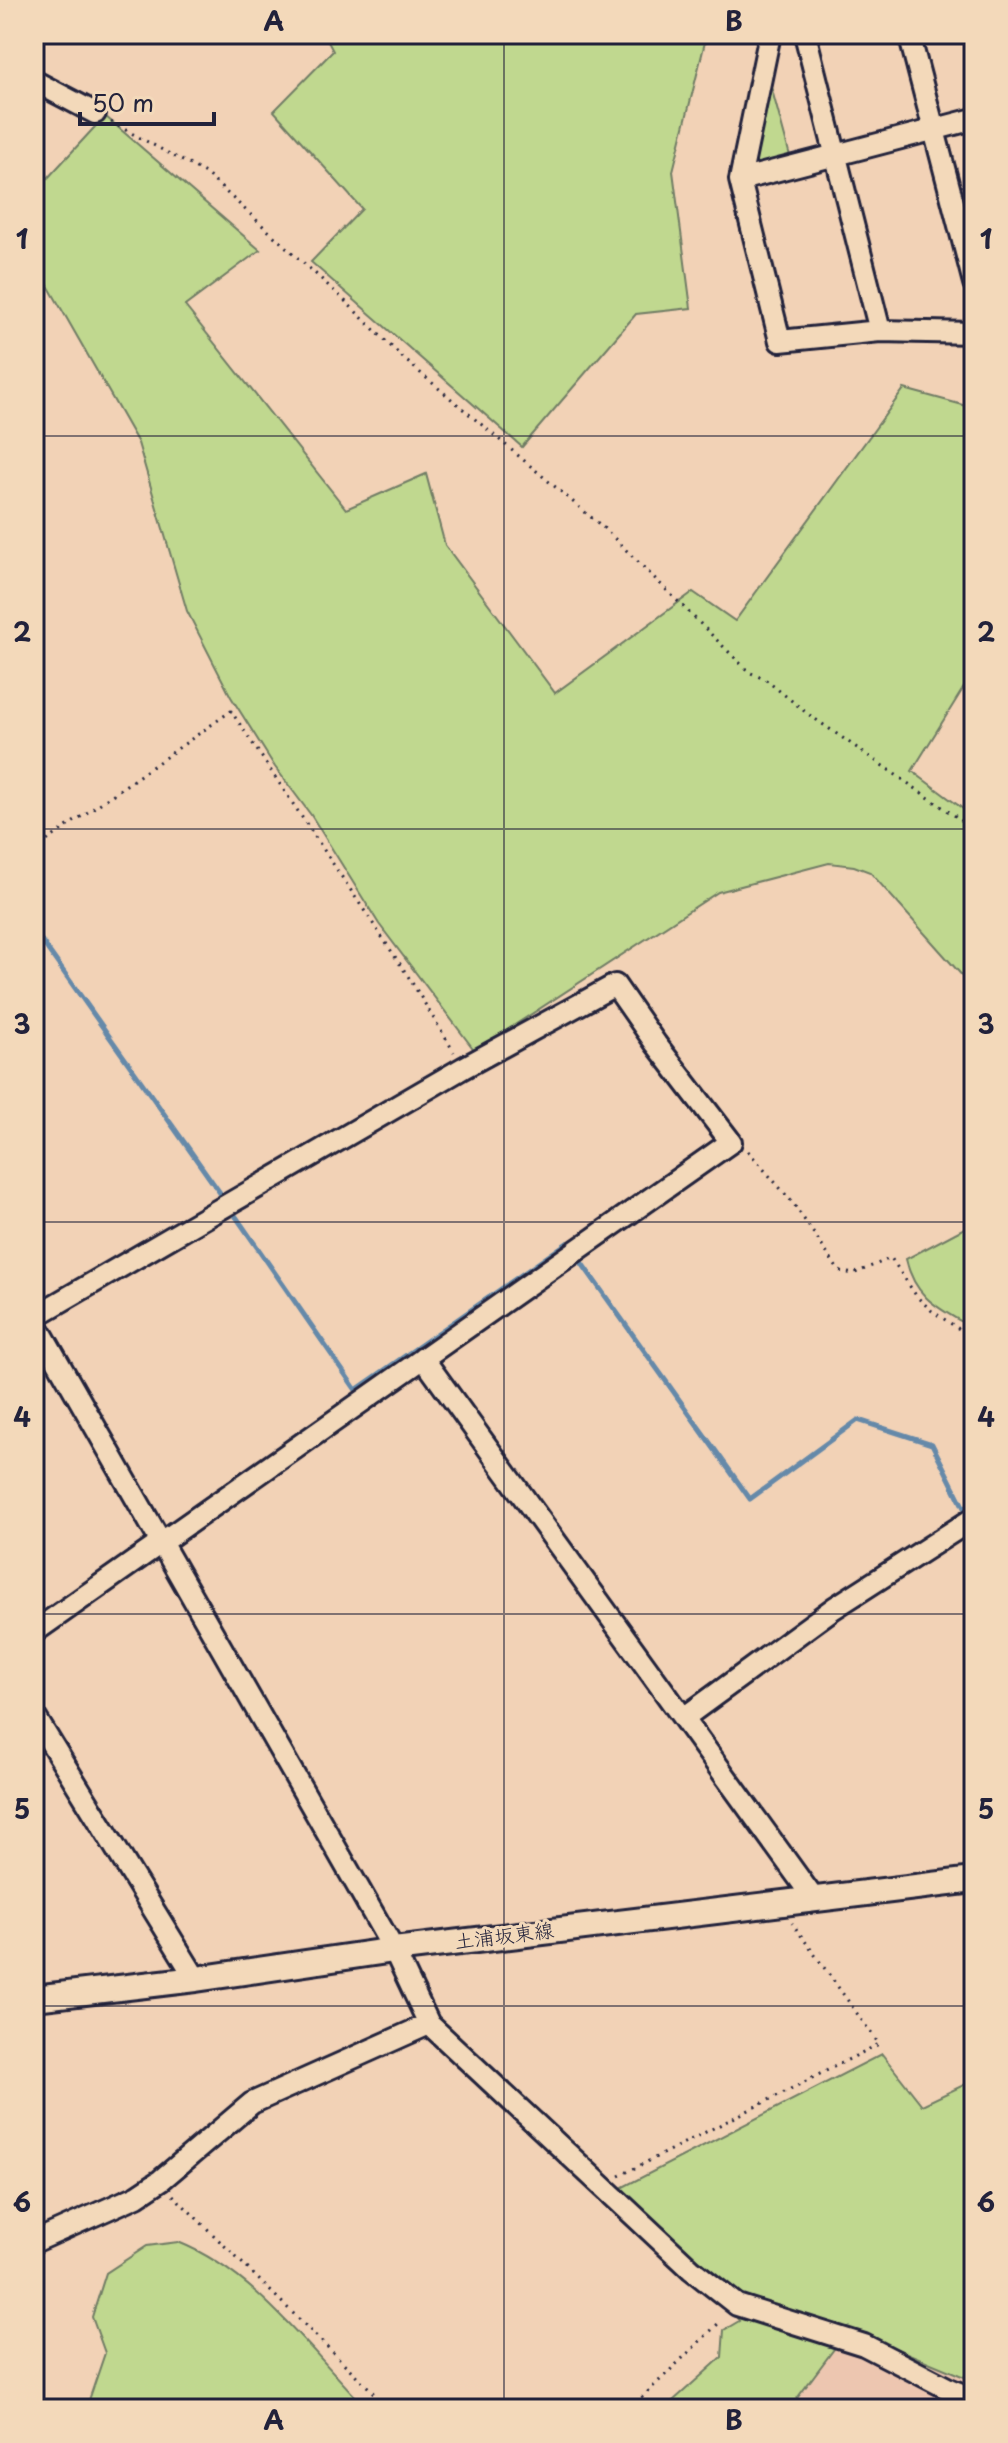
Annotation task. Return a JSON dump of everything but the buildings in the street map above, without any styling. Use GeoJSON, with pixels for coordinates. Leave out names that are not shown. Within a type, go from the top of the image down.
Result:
{"type":"FeatureCollection","features":[{"type":"Feature","properties":{"kind":"main road","name":"土浦坂東線"},"geometry":{"type":"LineString","coordinates":[[34,1998],[196,1979],[394,1950],[974,1880]]}},
{"type":"Feature","properties":{"kind":"street"},"geometry":{"type":"LineString","coordinates":[[770,34],[740,180],[780,341],[880,331],[974,333]]}},
{"type":"Feature","properties":{"kind":"street"},"geometry":{"type":"LineString","coordinates":[[805,34],[880,331]]}},
{"type":"Feature","properties":{"kind":"street"},"geometry":{"type":"LineString","coordinates":[[909,34],[974,283]]}},
{"type":"Feature","properties":{"kind":"street"},"geometry":{"type":"LineString","coordinates":[[34,81],[95,113]]}},
{"type":"Feature","properties":{"kind":"street"},"geometry":{"type":"LineString","coordinates":[[740,180],[974,119]]}},
{"type":"Feature","properties":{"kind":"street"},"geometry":{"type":"LineString","coordinates":[[34,1632],[161,1541],[731,1142],[615,985],[463,1068],[34,1318],[161,1541],[394,1950],[429,2024],[691,2269],[737,2305],[864,2345],[974,2399]]}},
{"type":"Feature","properties":{"kind":"street"},"geometry":{"type":"LineString","coordinates":[[423,1358],[814,1899]]}},
{"type":"Feature","properties":{"kind":"street"},"geometry":{"type":"LineString","coordinates":[[685,1717],[834,1608],[974,1518]]}},
{"type":"Feature","properties":{"kind":"street"},"geometry":{"type":"LineString","coordinates":[[34,1715],[196,1979]]}},
{"type":"Feature","properties":{"kind":"street"},"geometry":{"type":"LineString","coordinates":[[34,2242],[137,2196],[161,2180],[252,2103],[429,2024]]}},
{"type":"Feature","properties":{"kind":"path"},"geometry":{"type":"LineString","coordinates":[[95,113],[205,173],[404,359],[605,529],[749,672],[766,680],[808,714],[974,829]]}},
{"type":"Feature","properties":{"kind":"path"},"geometry":{"type":"LineString","coordinates":[[34,850],[231,711],[408,976],[463,1068]]}},
{"type":"Feature","properties":{"kind":"path"},"geometry":{"type":"LineString","coordinates":[[731,1142],[748,1150],[793,1203],[839,1271],[853,1274],[891,1258],[917,1297],[974,1339]]}},
{"type":"Feature","properties":{"kind":"path"},"geometry":{"type":"LineString","coordinates":[[601,2185],[879,2044],[779,1903]]}},
{"type":"Feature","properties":{"kind":"path"},"geometry":{"type":"LineString","coordinates":[[161,2180],[372,2391],[383,2409]]}},
{"type":"Feature","properties":{"kind":"path"},"geometry":{"type":"LineString","coordinates":[[630,2409],[737,2305]]}},
{"type":"Feature","properties":{"kind":"shaded area"},"geometry":{"type":"Polygon","coordinates":[[[849,2329],[974,2381],[974,2394],[966,2391],[957,2409],[789,2409],[849,2329]]]}},
{"type":"Feature","properties":{"kind":"green space"},"geometry":{"type":"Polygon","coordinates":[[[324,34],[707,34],[673,171],[691,308],[636,314],[522,447],[311,262],[362,209],[274,111],[333,51],[324,34]]]}},
{"type":"Feature","properties":{"kind":"green space"},"geometry":{"type":"Polygon","coordinates":[[[769,79],[790,156],[750,168],[769,79]]]}},
{"type":"Feature","properties":{"kind":"green space"},"geometry":{"type":"Polygon","coordinates":[[[105,116],[260,250],[185,306],[346,509],[426,474],[445,545],[555,693],[693,592],[735,621],[904,389],[974,408],[974,671],[912,771],[974,817],[974,989],[870,872],[854,866],[829,863],[718,892],[475,1051],[379,924],[311,815],[275,767],[231,697],[187,611],[138,443],[34,261],[34,193],[105,116]]]}},
{"type":"Feature","properties":{"kind":"green space"},"geometry":{"type":"Polygon","coordinates":[[[974,1223],[974,1329],[940,1309],[923,1294],[910,1273],[906,1259],[974,1223]]]}},
{"type":"Feature","properties":{"kind":"green space"},"geometry":{"type":"Polygon","coordinates":[[[882,2054],[922,2105],[974,2080],[974,2381],[849,2329],[789,2409],[664,2409],[722,2357],[724,2330],[739,2321],[690,2254],[619,2189],[882,2054]]]}},
{"type":"Feature","properties":{"kind":"green space"},"geometry":{"type":"Polygon","coordinates":[[[178,2242],[229,2270],[274,2309],[355,2396],[359,2409],[86,2409],[105,2353],[92,2317],[106,2273],[147,2246],[178,2242]]]}},
{"type":"Feature","properties":{"kind":"waterway"},"geometry":{"type":"LineString","coordinates":[[34,930],[225,1200]]}},
{"type":"Feature","properties":{"kind":"waterway"},"geometry":{"type":"LineString","coordinates":[[230,1208],[356,1390],[567,1243],[570,1247]]}},
{"type":"Feature","properties":{"kind":"waterway"},"geometry":{"type":"LineString","coordinates":[[576,1255],[750,1499],[858,1420],[932,1444],[964,1508],[974,1501]]}}]}
